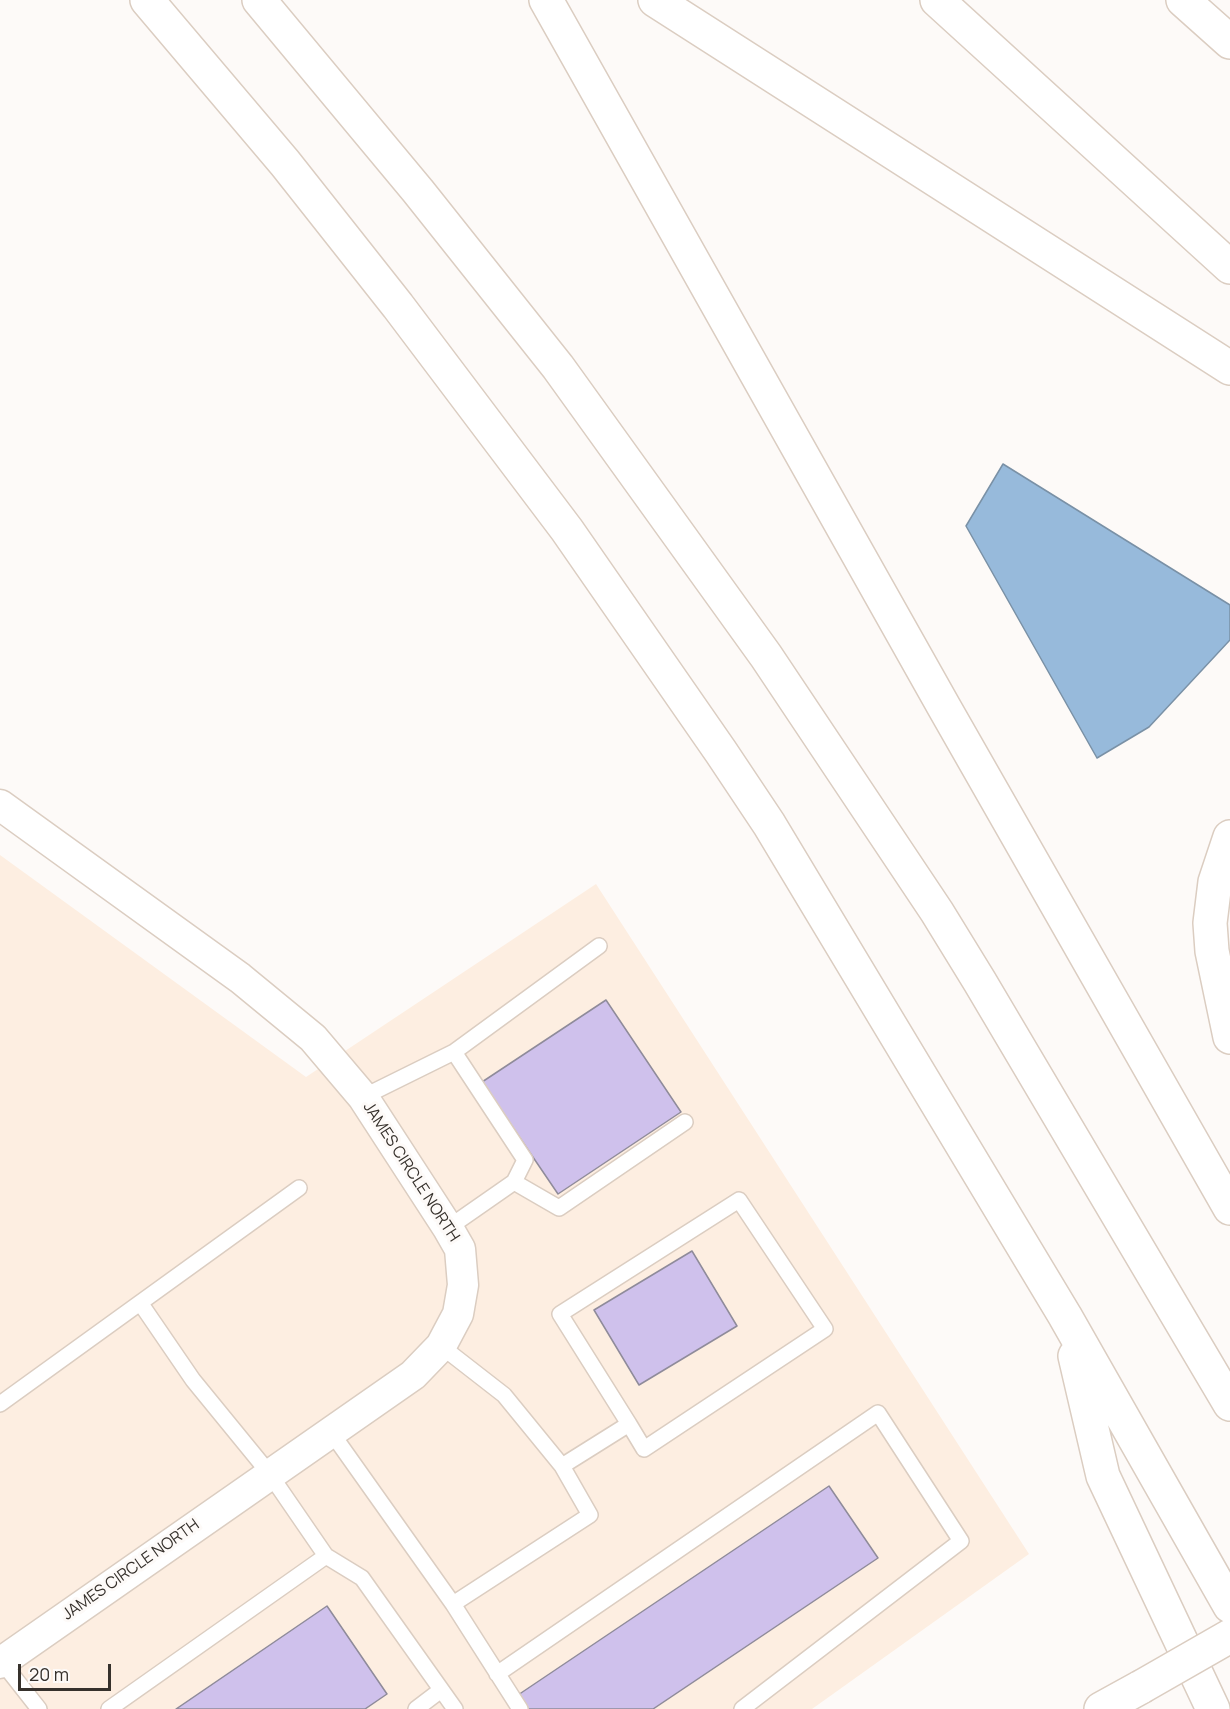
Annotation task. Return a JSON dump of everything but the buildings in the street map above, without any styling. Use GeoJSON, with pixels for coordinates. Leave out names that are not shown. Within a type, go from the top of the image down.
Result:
{"type":"FeatureCollection","features":[{"type":"Feature","properties":{"kind":"main road"},"geometry":{"type":"LineString","coordinates":[[121,0],[285,163]]}},
{"type":"Feature","properties":{"kind":"main road"},"geometry":{"type":"LineString","coordinates":[[147,0],[285,163],[398,306],[567,530],[721,752],[769,824],[1065,1316],[1230,1606]]}},
{"type":"Feature","properties":{"kind":"main road"},"geometry":{"type":"LineString","coordinates":[[259,0],[418,191],[558,367],[766,656],[981,982],[1230,1404]]}},
{"type":"Feature","properties":{"kind":"main road"},"geometry":{"type":"LineString","coordinates":[[546,0],[944,707],[1230,1208]]}},
{"type":"Feature","properties":{"kind":"main road"},"geometry":{"type":"LineString","coordinates":[[654,0],[1230,368]]}},
{"type":"Feature","properties":{"kind":"main road"},"geometry":{"type":"LineString","coordinates":[[937,0],[1230,267]]}},
{"type":"Feature","properties":{"kind":"main road"},"geometry":{"type":"LineString","coordinates":[[1183,0],[1230,42]]}},
{"type":"Feature","properties":{"kind":"main road"},"geometry":{"type":"LineString","coordinates":[[1230,837],[1215,882],[1210,923],[1212,951],[1230,1037]]}},
{"type":"Feature","properties":{"kind":"main road"},"geometry":{"type":"LineString","coordinates":[[1065,1316],[1103,1476],[1213,1709]]}},
{"type":"Feature","properties":{"kind":"main road"},"geometry":{"type":"LineString","coordinates":[[1101,1709],[1230,1636]]}},
{"type":"Feature","properties":{"kind":"street","name":"JAMES CIRCLE NORTH"},"geometry":{"type":"LineString","coordinates":[[0,805],[240,978],[313,1038],[363,1097],[448,1228],[460,1249],[464,1286],[458,1314],[441,1346],[413,1375],[269,1473],[1,1662]]}},
{"type":"Feature","properties":{"kind":"lane"},"geometry":{"type":"LineString","coordinates":[[363,1097],[454,1052],[599,946]]}},
{"type":"Feature","properties":{"kind":"lane"},"geometry":{"type":"LineString","coordinates":[[448,1228],[514,1182],[525,1160],[454,1052]]}},
{"type":"Feature","properties":{"kind":"lane"},"geometry":{"type":"LineString","coordinates":[[514,1182],[559,1208],[685,1122]]}},
{"type":"Feature","properties":{"kind":"lane"},"geometry":{"type":"LineString","coordinates":[[0,1404],[299,1188]]}},
{"type":"Feature","properties":{"kind":"lane"},"geometry":{"type":"LineString","coordinates":[[739,1200],[825,1329],[644,1449],[629,1424],[560,1314],[739,1200]]}},
{"type":"Feature","properties":{"kind":"lane"},"geometry":{"type":"LineString","coordinates":[[141,1304],[193,1380],[269,1473],[326,1556],[362,1578],[455,1709]]}},
{"type":"Feature","properties":{"kind":"lane"},"geometry":{"type":"LineString","coordinates":[[441,1346],[504,1395],[562,1466],[590,1515],[453,1604]]}},
{"type":"Feature","properties":{"kind":"lane"},"geometry":{"type":"LineString","coordinates":[[497,1674],[878,1413],[961,1541],[742,1709]]}},
{"type":"Feature","properties":{"kind":"lane"},"geometry":{"type":"LineString","coordinates":[[562,1466],[629,1424]]}},
{"type":"Feature","properties":{"kind":"lane"},"geometry":{"type":"LineString","coordinates":[[331,1432],[453,1604],[520,1709]]}},
{"type":"Feature","properties":{"kind":"lane"},"geometry":{"type":"LineString","coordinates":[[109,1709],[326,1556]]}},
{"type":"Feature","properties":{"kind":"lane"},"geometry":{"type":"LineString","coordinates":[[1,1662],[39,1709]]}},
{"type":"Feature","properties":{"kind":"lane"},"geometry":{"type":"LineString","coordinates":[[416,1709],[441,1690]]}},
{"type":"Feature","properties":{"kind":"shaded area"},"geometry":{"type":"Polygon","coordinates":[[[0,855],[306,1077],[596,884],[1029,1554],[812,1709],[0,1709],[0,855]]]}},
{"type":"Feature","properties":{"kind":"water"},"geometry":{"type":"Polygon","coordinates":[[[1003,464],[1230,605],[1230,640],[1149,727],[1097,758],[966,526],[1003,464]]]}}]}
